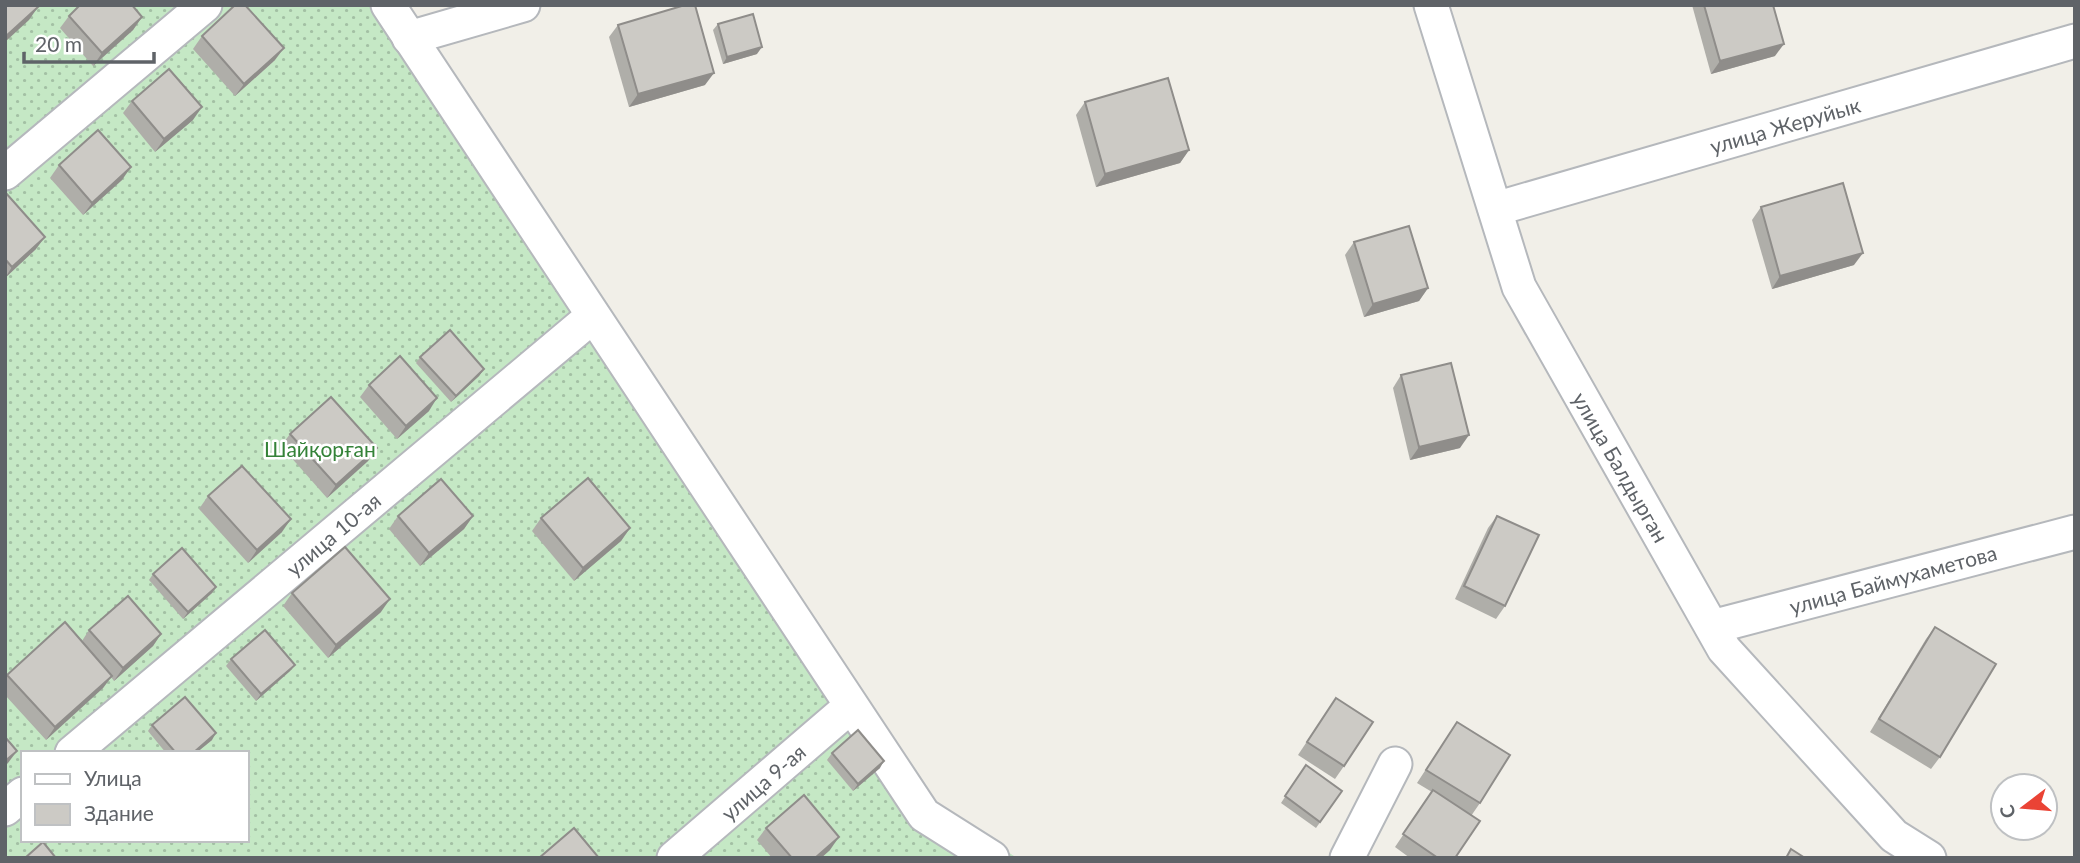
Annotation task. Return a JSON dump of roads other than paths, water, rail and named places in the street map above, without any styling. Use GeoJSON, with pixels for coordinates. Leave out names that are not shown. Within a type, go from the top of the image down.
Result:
{"type":"FeatureCollection","features":[{"type":"Feature","properties":{"kind":"street"},"geometry":{"type":"LineString","coordinates":[[5,173],[205,5]]}},
{"type":"Feature","properties":{"kind":"street"},"geometry":{"type":"LineString","coordinates":[[388,5],[924,816],[992,858]]}},
{"type":"Feature","properties":{"kind":"street"},"geometry":{"type":"LineString","coordinates":[[409,38],[523,5]]}},
{"type":"Feature","properties":{"kind":"street","name":"улица Балдырган"},"geometry":{"type":"LineString","coordinates":[[1431,5],[1519,288],[1724,649],[1889,847],[1929,858]]}},
{"type":"Feature","properties":{"kind":"street","name":"улица Жеруйык"},"geometry":{"type":"LineString","coordinates":[[1495,209],[2075,41]]}},
{"type":"Feature","properties":{"kind":"street","name":"улица 10-ая"},"geometry":{"type":"LineString","coordinates":[[74,751],[593,316]]}},
{"type":"Feature","properties":{"kind":"street","name":"улица Баймухаметова"},"geometry":{"type":"LineString","coordinates":[[1712,627],[2075,532]]}},
{"type":"Feature","properties":{"kind":"street","name":"улица 9-ая"},"geometry":{"type":"LineString","coordinates":[[674,858],[851,706]]}},
{"type":"Feature","properties":{"kind":"street"},"geometry":{"type":"LineString","coordinates":[[1347,858],[1395,764]]}},
{"type":"Feature","properties":{"kind":"street"},"geometry":{"type":"LineString","coordinates":[[5,809],[21,796]]}},
{"type":"Feature","properties":{"kind":"park label","name":"Шайқорған"},"geometry":{"type":"Point","coordinates":[320,448]}}]}
